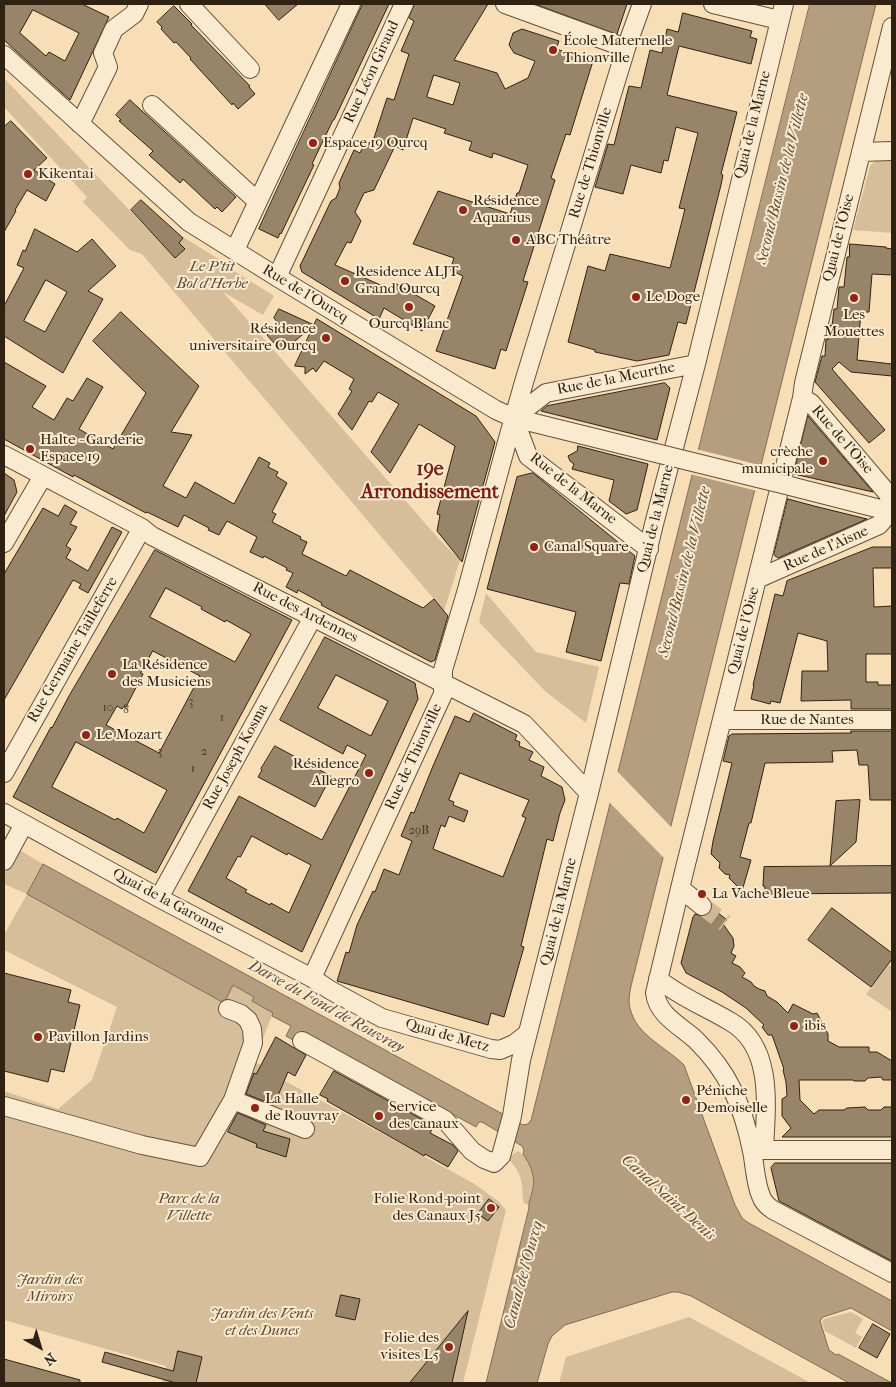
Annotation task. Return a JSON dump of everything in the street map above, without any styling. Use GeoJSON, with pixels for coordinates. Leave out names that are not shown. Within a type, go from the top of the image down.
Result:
{"type":"FeatureCollection","features":[{"type":"Feature","properties":{"kind":"street"},"geometry":{"type":"LineString","coordinates":[[80,124],[108,67],[103,53],[114,29],[134,14],[139,4]]}},
{"type":"Feature","properties":{"kind":"street"},"geometry":{"type":"LineString","coordinates":[[189,4],[250,69]]}},
{"type":"Feature","properties":{"kind":"street"},"geometry":{"type":"LineString","coordinates":[[235,250],[351,4]]}},
{"type":"Feature","properties":{"kind":"street","name":"Rue Léon Giraud"},"geometry":{"type":"LineString","coordinates":[[277,277],[404,4]]}},
{"type":"Feature","properties":{"kind":"street"},"geometry":{"type":"LineString","coordinates":[[505,4],[626,48]]}},
{"type":"Feature","properties":{"kind":"street","name":"Rue de Thionville"},"geometry":{"type":"LineString","coordinates":[[312,978],[443,694],[443,670],[524,382],[626,48],[642,4]]}},
{"type":"Feature","properties":{"kind":"street"},"geometry":{"type":"LineString","coordinates":[[713,4],[781,12]]}},
{"type":"Feature","properties":{"kind":"street","name":"Quai de la Marne"},"geometry":{"type":"LineString","coordinates":[[302,1042],[445,1120],[472,1151],[484,1159],[494,1163],[501,1156],[512,1116],[521,1060],[696,364],[781,12]]}},
{"type":"Feature","properties":{"kind":"street","name":"Quai de l'Oise"},"geometry":{"type":"LineString","coordinates":[[892,27],[655,993],[656,1002],[666,1015],[710,1056],[732,1089],[758,1149],[760,1194],[768,1207],[892,1273]]}},
{"type":"Feature","properties":{"kind":"street","name":"Rue de l'Ourcq"},"geometry":{"type":"LineString","coordinates":[[4,56],[189,222],[496,410],[514,418],[891,512]]}},
{"type":"Feature","properties":{"kind":"street"},"geometry":{"type":"LineString","coordinates":[[152,105],[257,202]]}},
{"type":"Feature","properties":{"kind":"street"},"geometry":{"type":"LineString","coordinates":[[861,152],[892,151]]}},
{"type":"Feature","properties":{"kind":"street","name":"Rue de la Meurthe"},"geometry":{"type":"LineString","coordinates":[[514,418],[546,393],[696,364]]}},
{"type":"Feature","properties":{"kind":"street","name":"Rue de l'Oise"},"geometry":{"type":"LineString","coordinates":[[802,398],[811,403],[889,495],[891,512]]}},
{"type":"Feature","properties":{"kind":"street","name":"Rue de la Marne"},"geometry":{"type":"LineString","coordinates":[[514,418],[528,456],[649,548]]}},
{"type":"Feature","properties":{"kind":"street","name":"Rue des Ardennes"},"geometry":{"type":"LineString","coordinates":[[4,455],[142,528],[152,536],[524,724],[589,793]]}},
{"type":"Feature","properties":{"kind":"street"},"geometry":{"type":"LineString","coordinates":[[500,468],[528,456]]}},
{"type":"Feature","properties":{"kind":"street"},"geometry":{"type":"LineString","coordinates":[[4,543],[43,476]]}},
{"type":"Feature","properties":{"kind":"street","name":"Rue de l'Aisne"},"geometry":{"type":"LineString","coordinates":[[757,579],[879,525],[891,512]]}},
{"type":"Feature","properties":{"kind":"street","name":"Rue Germaine Tailleferre"},"geometry":{"type":"LineString","coordinates":[[4,773],[142,528]]}},
{"type":"Feature","properties":{"kind":"street","name":"Rue Joseph Kosma"},"geometry":{"type":"LineString","coordinates":[[159,898],[313,617]]}},
{"type":"Feature","properties":{"kind":"street","name":"Rue de Nantes"},"geometry":{"type":"LineString","coordinates":[[722,720],[892,720]]}},
{"type":"Feature","properties":{"kind":"street"},"geometry":{"type":"LineString","coordinates":[[4,813],[24,824],[4,861]]}},
{"type":"Feature","properties":{"kind":"street","name":"Quai de la Garonne"},"geometry":{"type":"LineString","coordinates":[[24,824],[159,898],[312,978]]}},
{"type":"Feature","properties":{"kind":"street"},"geometry":{"type":"LineString","coordinates":[[680,888],[702,906]]}},
{"type":"Feature","properties":{"kind":"street","name":"Quai de Metz"},"geometry":{"type":"LineString","coordinates":[[312,978],[382,1018],[491,1049],[500,1050],[514,1044],[528,1033]]}},
{"type":"Feature","properties":{"kind":"street"},"geometry":{"type":"LineString","coordinates":[[658,980],[671,990],[733,1023],[745,1033],[758,1053],[762,1064],[765,1086],[766,1116],[758,1149],[892,1150]]}},
{"type":"Feature","properties":{"kind":"street"},"geometry":{"type":"LineString","coordinates":[[4,1106],[142,1145],[200,1156],[232,1100],[253,1043],[252,1029],[248,1020],[241,1014],[228,1009]]}},
{"type":"Feature","properties":{"kind":"street"},"geometry":{"type":"LineString","coordinates":[[500,1050],[506,1055],[521,1060]]}},
{"type":"Feature","properties":{"kind":"street"},"geometry":{"type":"LineString","coordinates":[[232,1100],[305,1129]]}},
{"type":"Feature","properties":{"kind":"green space","name":"Le P'tit Bol d'Herbe"},"geometry":{"type":"Polygon","coordinates":[[[4,78],[175,258],[185,249],[179,243],[183,237],[274,296],[263,315],[223,292],[438,538],[460,560],[444,611],[142,254],[130,250],[83,202],[87,197],[4,107],[4,78]]]}},
{"type":"Feature","properties":{"kind":"green space"},"geometry":{"type":"Polygon","coordinates":[[[875,161],[892,161],[892,233],[853,230],[870,166],[875,161]]]}},
{"type":"Feature","properties":{"kind":"green space"},"geometry":{"type":"Polygon","coordinates":[[[486,593],[536,652],[599,667],[586,723],[545,691],[479,622],[486,593]]]}},
{"type":"Feature","properties":{"kind":"green space","name":"Parc de la Villette"},"geometry":{"type":"Polygon","coordinates":[[[18,849],[43,864],[28,893],[224,1003],[233,985],[254,997],[252,1001],[273,1013],[254,1061],[285,1081],[473,1183],[498,1201],[506,1210],[463,1383],[162,1383],[166,1366],[4,1320],[4,1091],[58,1109],[92,1080],[117,1007],[4,950],[4,935],[27,894],[4,884],[4,875],[18,849]]]}},
{"type":"Feature","properties":{"kind":"green space"},"geometry":{"type":"Polygon","coordinates":[[[889,965],[892,967],[892,1012],[866,994],[889,965]]]}},
{"type":"Feature","properties":{"kind":"green space"},"geometry":{"type":"Polygon","coordinates":[[[518,1151],[524,1156],[531,1168],[532,1190],[528,1205],[523,1201],[519,1174],[506,1157],[518,1151]]]}},
{"type":"Feature","properties":{"kind":"green space"},"geometry":{"type":"Polygon","coordinates":[[[851,1312],[863,1319],[855,1333],[862,1337],[856,1348],[825,1331],[822,1322],[824,1319],[851,1312]]]}},
{"type":"Feature","properties":{"kind":"green space"},"geometry":{"type":"Polygon","coordinates":[[[689,1317],[811,1383],[559,1383],[566,1357],[689,1317]]]}},
{"type":"Feature","properties":{"kind":"water"},"geometry":{"type":"Polygon","coordinates":[[[810,4],[876,4],[631,986],[629,1002],[631,1013],[642,1031],[684,1065],[735,1205],[742,1218],[892,1301],[892,1331],[851,1308],[823,1317],[820,1321],[829,1350],[892,1383],[849,1383],[691,1296],[672,1292],[565,1325],[552,1336],[548,1344],[537,1383],[486,1383],[533,1187],[532,1172],[523,1154],[522,1146],[482,1122],[479,1122],[476,1127],[307,1035],[293,1040],[286,1036],[291,1026],[272,1016],[273,1013],[252,1001],[254,997],[233,985],[224,1003],[27,894],[43,864],[523,1125],[528,1124],[531,1120],[810,4]]]}},
{"type":"Feature","properties":{"kind":"pier"},"geometry":{"type":"Polygon","coordinates":[[[696,449],[763,466],[757,491],[690,474],[696,449]]]}},
{"type":"Feature","properties":{"kind":"pier"},"geometry":{"type":"Polygon","coordinates":[[[616,770],[673,829],[665,859],[608,801],[616,770]]]}},
{"type":"Feature","properties":{"kind":"building"},"geometry":{"type":"Polygon","coordinates":[[[4,4],[82,4],[109,17],[70,100],[4,40],[4,4]],[[33,10],[20,33],[46,56],[49,52],[65,61],[79,33],[33,10]]]}},
{"type":"Feature","properties":{"kind":"building"},"geometry":{"type":"Polygon","coordinates":[[[265,4],[298,4],[279,20],[265,4]]]}},
{"type":"Feature","properties":{"kind":"building"},"geometry":{"type":"Polygon","coordinates":[[[363,4],[389,4],[278,238],[259,229],[363,4]]]}},
{"type":"Feature","properties":{"kind":"building"},"geometry":{"type":"Polygon","coordinates":[[[415,4],[488,4],[454,60],[497,73],[505,89],[528,78],[535,61],[514,53],[509,45],[513,33],[522,29],[559,41],[556,49],[593,61],[570,135],[566,134],[551,178],[555,180],[523,281],[528,282],[506,351],[501,349],[495,369],[436,351],[463,276],[450,270],[454,258],[413,244],[438,191],[510,214],[528,165],[493,153],[492,158],[469,150],[472,142],[444,133],[446,129],[413,118],[403,150],[395,146],[374,190],[364,193],[355,212],[361,221],[351,243],[347,242],[335,265],[392,290],[395,283],[435,306],[422,331],[384,308],[379,319],[302,272],[300,266],[331,201],[336,198],[340,188],[339,183],[354,150],[360,153],[364,145],[373,141],[387,98],[394,100],[409,54],[401,51],[414,21],[409,18],[415,4]],[[434,75],[427,97],[453,105],[460,83],[434,75]]]}},
{"type":"Feature","properties":{"kind":"building"},"geometry":{"type":"Polygon","coordinates":[[[535,4],[627,4],[617,34],[535,4]]]}},
{"type":"Feature","properties":{"kind":"building"},"geometry":{"type":"Polygon","coordinates":[[[174,6],[250,86],[255,94],[238,109],[233,103],[232,105],[176,42],[174,43],[161,29],[162,27],[157,22],[174,6]]]}},
{"type":"Feature","properties":{"kind":"building"},"geometry":{"type":"Polygon","coordinates":[[[683,13],[752,31],[750,37],[757,39],[751,64],[679,46],[667,95],[737,112],[721,174],[723,175],[721,185],[686,324],[678,322],[669,355],[637,361],[595,352],[595,350],[568,342],[588,266],[605,271],[610,254],[670,268],[685,209],[679,208],[698,133],[676,127],[668,161],[664,160],[661,173],[631,165],[623,194],[595,187],[608,144],[614,145],[629,86],[641,88],[650,50],[662,53],[667,29],[678,32],[683,13]]]}},
{"type":"Feature","properties":{"kind":"building"},"geometry":{"type":"Polygon","coordinates":[[[130,100],[236,197],[222,212],[217,207],[215,209],[183,179],[180,183],[149,155],[153,151],[119,121],[121,120],[116,115],[130,100]]]}},
{"type":"Feature","properties":{"kind":"building"},"geometry":{"type":"Polygon","coordinates":[[[11,121],[47,158],[34,170],[55,184],[46,201],[27,190],[4,232],[4,127],[11,121]]]}},
{"type":"Feature","properties":{"kind":"building"},"geometry":{"type":"Polygon","coordinates":[[[141,200],[183,238],[179,243],[185,249],[175,258],[131,210],[141,200]]]}},
{"type":"Feature","properties":{"kind":"building"},"geometry":{"type":"Polygon","coordinates":[[[35,229],[77,252],[92,239],[116,266],[88,291],[103,299],[63,373],[4,336],[4,306],[24,268],[17,265],[23,250],[25,251],[35,229]],[[46,280],[24,321],[45,332],[67,292],[46,280]]]}},
{"type":"Feature","properties":{"kind":"building"},"geometry":{"type":"Polygon","coordinates":[[[850,244],[892,249],[892,275],[872,274],[869,312],[861,312],[857,360],[892,364],[892,376],[851,372],[839,362],[832,369],[885,430],[869,443],[815,382],[822,356],[825,356],[826,339],[828,340],[830,325],[832,326],[834,309],[837,309],[839,287],[844,287],[850,244]]]}},
{"type":"Feature","properties":{"kind":"building"},"geometry":{"type":"Polygon","coordinates":[[[279,309],[314,325],[282,352],[267,335],[279,324],[274,318],[279,309]]]}},
{"type":"Feature","properties":{"kind":"building"},"geometry":{"type":"Polygon","coordinates":[[[121,312],[199,386],[171,432],[192,435],[163,486],[186,498],[195,482],[234,504],[259,457],[270,463],[268,467],[278,472],[276,476],[287,483],[272,512],[276,514],[272,522],[307,542],[302,554],[346,576],[350,570],[423,608],[434,599],[448,616],[435,660],[431,662],[321,605],[322,603],[298,590],[297,593],[286,587],[293,573],[264,556],[263,558],[250,552],[257,537],[227,521],[219,535],[184,515],[178,527],[146,513],[74,475],[73,477],[4,439],[4,362],[46,386],[32,407],[54,420],[67,398],[73,401],[87,378],[103,387],[79,429],[113,449],[146,393],[93,341],[121,312]]]}},
{"type":"Feature","properties":{"kind":"building"},"geometry":{"type":"Polygon","coordinates":[[[317,319],[476,416],[495,442],[462,562],[437,531],[440,515],[437,514],[455,446],[419,424],[390,473],[371,452],[399,404],[378,392],[372,402],[369,401],[352,430],[338,414],[352,391],[349,389],[354,379],[324,361],[316,372],[313,368],[305,374],[305,367],[295,366],[317,319]]]}},
{"type":"Feature","properties":{"kind":"building"},"geometry":{"type":"Polygon","coordinates":[[[665,383],[670,388],[657,440],[541,411],[547,406],[665,383]]]}},
{"type":"Feature","properties":{"kind":"building","name":"crèche municipale"},"geometry":{"type":"Polygon","coordinates":[[[808,416],[873,492],[794,474],[808,416]]]}},
{"type":"Feature","properties":{"kind":"building"},"geometry":{"type":"Polygon","coordinates":[[[578,446],[648,464],[637,510],[626,514],[609,501],[614,480],[572,469],[574,464],[568,456],[577,451],[578,446]]]}},
{"type":"Feature","properties":{"kind":"building"},"geometry":{"type":"Polygon","coordinates":[[[4,473],[14,480],[17,492],[4,516],[4,473]]]}},
{"type":"Feature","properties":{"kind":"building","name":"Canal Square"},"geometry":{"type":"Polygon","coordinates":[[[533,473],[635,556],[629,584],[620,583],[601,661],[566,652],[576,612],[487,589],[517,477],[533,473]]]}},
{"type":"Feature","properties":{"kind":"building"},"geometry":{"type":"Polygon","coordinates":[[[788,499],[867,519],[778,558],[774,555],[788,499]]]}},
{"type":"Feature","properties":{"kind":"building"},"geometry":{"type":"Polygon","coordinates":[[[65,505],[77,512],[70,524],[77,527],[66,546],[71,549],[66,558],[88,571],[112,527],[122,532],[88,593],[79,588],[81,584],[73,580],[4,700],[4,574],[43,508],[58,516],[65,505]]]}},
{"type":"Feature","properties":{"kind":"building"},"geometry":{"type":"Polygon","coordinates":[[[873,547],[892,547],[892,568],[873,568],[874,607],[892,606],[892,654],[866,654],[866,682],[878,682],[878,685],[892,685],[892,709],[851,709],[851,700],[801,701],[802,671],[828,671],[827,641],[798,633],[780,703],[771,701],[770,704],[751,699],[775,594],[783,596],[787,581],[873,547]]]}},
{"type":"Feature","properties":{"kind":"building"},"geometry":{"type":"Polygon","coordinates":[[[155,550],[292,620],[156,873],[13,797],[69,696],[155,550]],[[166,588],[150,617],[235,662],[251,634],[226,620],[225,622],[201,609],[202,607],[166,588]],[[153,651],[141,673],[143,674],[126,707],[124,706],[122,709],[117,706],[106,725],[159,753],[200,676],[153,651]],[[76,742],[52,787],[144,833],[167,790],[76,742]]]}},
{"type":"Feature","properties":{"kind":"building"},"geometry":{"type":"Polygon","coordinates":[[[325,637],[415,683],[418,699],[302,952],[188,891],[239,796],[322,840],[366,755],[347,745],[343,754],[280,720],[325,637]],[[336,675],[318,708],[371,736],[388,701],[336,675]],[[252,836],[226,878],[247,890],[245,892],[289,913],[311,865],[288,853],[287,855],[252,836]]]}},
{"type":"Feature","properties":{"kind":"building"},"geometry":{"type":"Polygon","coordinates":[[[474,713],[517,735],[515,740],[520,742],[519,746],[533,752],[529,760],[544,767],[541,776],[562,787],[565,800],[553,841],[547,839],[521,946],[524,947],[504,1017],[491,1013],[488,1025],[337,981],[346,952],[349,953],[357,925],[373,891],[375,892],[384,869],[399,875],[412,841],[401,836],[411,812],[414,813],[455,716],[469,722],[474,713]],[[460,773],[449,800],[454,802],[453,805],[468,811],[464,822],[449,816],[445,827],[441,825],[433,849],[503,877],[526,818],[522,816],[529,800],[460,773]]]}},
{"type":"Feature","properties":{"kind":"building"},"geometry":{"type":"Polygon","coordinates":[[[851,731],[892,731],[892,800],[870,800],[868,765],[859,765],[857,750],[832,751],[833,762],[765,763],[751,823],[749,823],[740,857],[751,860],[742,891],[729,878],[730,875],[725,874],[719,868],[720,863],[711,854],[732,763],[723,761],[729,736],[732,734],[851,733],[851,731]]]}},
{"type":"Feature","properties":{"kind":"building"},"geometry":{"type":"Polygon","coordinates":[[[275,746],[331,776],[315,807],[258,777],[275,746]]]}},
{"type":"Feature","properties":{"kind":"building"},"geometry":{"type":"Polygon","coordinates":[[[860,800],[856,842],[830,866],[836,801],[860,800]]]}},
{"type":"Feature","properties":{"kind":"building"},"geometry":{"type":"Polygon","coordinates":[[[892,866],[892,893],[765,894],[765,887],[763,886],[764,867],[892,866]]]}},
{"type":"Feature","properties":{"kind":"building"},"geometry":{"type":"Polygon","coordinates":[[[712,908],[727,920],[723,924],[733,938],[734,946],[731,953],[736,956],[732,963],[740,967],[745,973],[742,977],[765,991],[767,996],[777,1002],[788,1013],[793,1004],[813,1014],[817,1013],[828,1034],[828,1041],[839,1047],[869,1047],[869,1052],[877,1052],[892,1061],[892,1080],[883,1080],[881,1077],[868,1078],[865,1081],[799,1080],[800,1100],[814,1114],[819,1110],[844,1110],[847,1108],[865,1107],[868,1110],[881,1110],[884,1107],[892,1107],[892,1137],[782,1137],[791,1128],[782,1116],[782,1099],[787,1096],[786,1082],[784,1069],[772,1035],[768,1035],[762,1027],[764,1025],[746,1008],[722,992],[686,973],[681,963],[693,917],[695,914],[706,916],[712,908]]]}},
{"type":"Feature","properties":{"kind":"building"},"geometry":{"type":"Polygon","coordinates":[[[832,908],[892,953],[892,959],[871,987],[808,940],[832,908]]]}},
{"type":"Feature","properties":{"kind":"building","name":"Pavillon Jardins"},"geometry":{"type":"Polygon","coordinates":[[[4,973],[71,990],[68,1002],[80,1005],[64,1072],[51,1069],[48,1082],[4,1071],[4,973]]]}},
{"type":"Feature","properties":{"kind":"building"},"geometry":{"type":"Polygon","coordinates":[[[276,1037],[306,1055],[295,1076],[288,1072],[274,1105],[246,1094],[254,1073],[256,1074],[276,1037]]]}},
{"type":"Feature","properties":{"kind":"building","name":"Service des canaux"},"geometry":{"type":"Polygon","coordinates":[[[334,1071],[434,1126],[430,1133],[453,1145],[458,1151],[448,1167],[425,1154],[424,1156],[327,1101],[328,1099],[320,1095],[334,1071]]]}},
{"type":"Feature","properties":{"kind":"building"},"geometry":{"type":"Polygon","coordinates":[[[238,1113],[266,1125],[263,1131],[290,1139],[286,1157],[256,1147],[257,1144],[228,1132],[238,1113]]]}},
{"type":"Feature","properties":{"kind":"building"},"geometry":{"type":"Polygon","coordinates":[[[775,1163],[892,1163],[892,1261],[779,1201],[771,1168],[775,1163]]]}},
{"type":"Feature","properties":{"kind":"building","name":"Folie Rond-point des Canaux J5"},"geometry":{"type":"Polygon","coordinates":[[[489,1199],[499,1207],[488,1221],[478,1214],[489,1199]]]}},
{"type":"Feature","properties":{"kind":"building"},"geometry":{"type":"Polygon","coordinates":[[[341,1295],[360,1299],[355,1320],[336,1316],[341,1295]]]}},
{"type":"Feature","properties":{"kind":"building","name":"Folie des visites L5"},"geometry":{"type":"Polygon","coordinates":[[[468,1311],[452,1383],[410,1383],[468,1311]]]}},
{"type":"Feature","properties":{"kind":"building"},"geometry":{"type":"Polygon","coordinates":[[[873,1324],[890,1334],[877,1358],[859,1348],[873,1324]]]}},
{"type":"Feature","properties":{"kind":"building"},"geometry":{"type":"Polygon","coordinates":[[[178,1351],[202,1357],[196,1383],[176,1383],[102,1362],[105,1352],[173,1371],[178,1351]]]}},
{"type":"Feature","properties":{"kind":"building"},"geometry":{"type":"Polygon","coordinates":[[[4,1359],[80,1380],[80,1383],[4,1383],[4,1359]]]}},
{"type":"Feature","properties":{"kind":"tunnel"},"geometry":{"type":"LineString","coordinates":[[702,906],[725,923]]}},
{"type":"Feature","properties":{"kind":"place","name":"École Maternelle Thionville"},"geometry":{"type":"Point","coordinates":[553,50]}},
{"type":"Feature","properties":{"kind":"place","name":"Espace 19 Ourcq"},"geometry":{"type":"Point","coordinates":[313,143]}},
{"type":"Feature","properties":{"kind":"place","name":"Kikentai"},"geometry":{"type":"Point","coordinates":[28,174]}},
{"type":"Feature","properties":{"kind":"place","name":"Résidence Aquarius"},"geometry":{"type":"Point","coordinates":[463,210]}},
{"type":"Feature","properties":{"kind":"place","name":"ABC Théâtre"},"geometry":{"type":"Point","coordinates":[516,240]}},
{"type":"Feature","properties":{"kind":"place","name":"Residence ALJT Grand Ourcq"},"geometry":{"type":"Point","coordinates":[345,281]}},
{"type":"Feature","properties":{"kind":"place","name":"Le Doge"},"geometry":{"type":"Point","coordinates":[636,297]}},
{"type":"Feature","properties":{"kind":"place","name":"Les Mouettes"},"geometry":{"type":"Point","coordinates":[854,298]}},
{"type":"Feature","properties":{"kind":"place","name":"Ourcq Blanc"},"geometry":{"type":"Point","coordinates":[409,307]}},
{"type":"Feature","properties":{"kind":"place","name":"Résidence universitaire Ourcq"},"geometry":{"type":"Point","coordinates":[326,338]}},
{"type":"Feature","properties":{"kind":"place","name":"Halte - Garderie Espace 19"},"geometry":{"type":"Point","coordinates":[30,449]}},
{"type":"Feature","properties":{"kind":"place","name":"crèche municipale"},"geometry":{"type":"Point","coordinates":[823,461]}},
{"type":"Feature","properties":{"kind":"place","name":"Canal Square"},"geometry":{"type":"Point","coordinates":[534,547]}},
{"type":"Feature","properties":{"kind":"place","name":"La Résidence des Musiciens"},"geometry":{"type":"Point","coordinates":[112,674]}},
{"type":"Feature","properties":{"kind":"place","name":"Le Mozart"},"geometry":{"type":"Point","coordinates":[86,735]}},
{"type":"Feature","properties":{"kind":"place","name":"Résidence Allegro"},"geometry":{"type":"Point","coordinates":[369,773]}},
{"type":"Feature","properties":{"kind":"place","name":"La Vache Bleue"},"geometry":{"type":"Point","coordinates":[702,894]}},
{"type":"Feature","properties":{"kind":"place","name":"ibis"},"geometry":{"type":"Point","coordinates":[794,1026]}},
{"type":"Feature","properties":{"kind":"place","name":"Pavillon Jardins"},"geometry":{"type":"Point","coordinates":[38,1037]}},
{"type":"Feature","properties":{"kind":"place","name":"Péniche Demoiselle"},"geometry":{"type":"Point","coordinates":[686,1100]}},
{"type":"Feature","properties":{"kind":"place","name":"La Halle de Rouvray"},"geometry":{"type":"Point","coordinates":[255,1108]}},
{"type":"Feature","properties":{"kind":"place","name":"Service des canaux"},"geometry":{"type":"Point","coordinates":[379,1116]}},
{"type":"Feature","properties":{"kind":"place","name":"Folie Rond-point des Canaux J5"},"geometry":{"type":"Point","coordinates":[491,1208]}},
{"type":"Feature","properties":{"kind":"place","name":"Folie des visites L5"},"geometry":{"type":"Point","coordinates":[449,1347]}},
{"type":"Feature","properties":{"kind":"district","name":"19e Arrondissement"},"geometry":{"type":"Point","coordinates":[430,482]}},
{"type":"Feature","properties":{"kind":"water label","name":"Second Bassin de la Villette"},"geometry":{"type":"Point","coordinates":[783,179]}},
{"type":"Feature","properties":{"kind":"water label","name":"Second Bassin de la Villette"},"geometry":{"type":"Point","coordinates":[685,572]}},
{"type":"Feature","properties":{"kind":"water label","name":"Darse du Fond de Rouvray"},"geometry":{"type":"Point","coordinates":[326,1007]}},
{"type":"Feature","properties":{"kind":"water label","name":"Canal Saint-Denis"},"geometry":{"type":"Point","coordinates":[668,1198]}},
{"type":"Feature","properties":{"kind":"water label","name":"Canal de l'Ourcq"},"geometry":{"type":"Point","coordinates":[524,1275]}},
{"type":"Feature","properties":{"kind":"park label","name":"Jardin des Miroirs"},"geometry":{"type":"Point","coordinates":[50,1288]}},
{"type":"Feature","properties":{"kind":"park label","name":"Jardin des Vents et des Dunes"},"geometry":{"type":"Point","coordinates":[262,1322]}}]}
